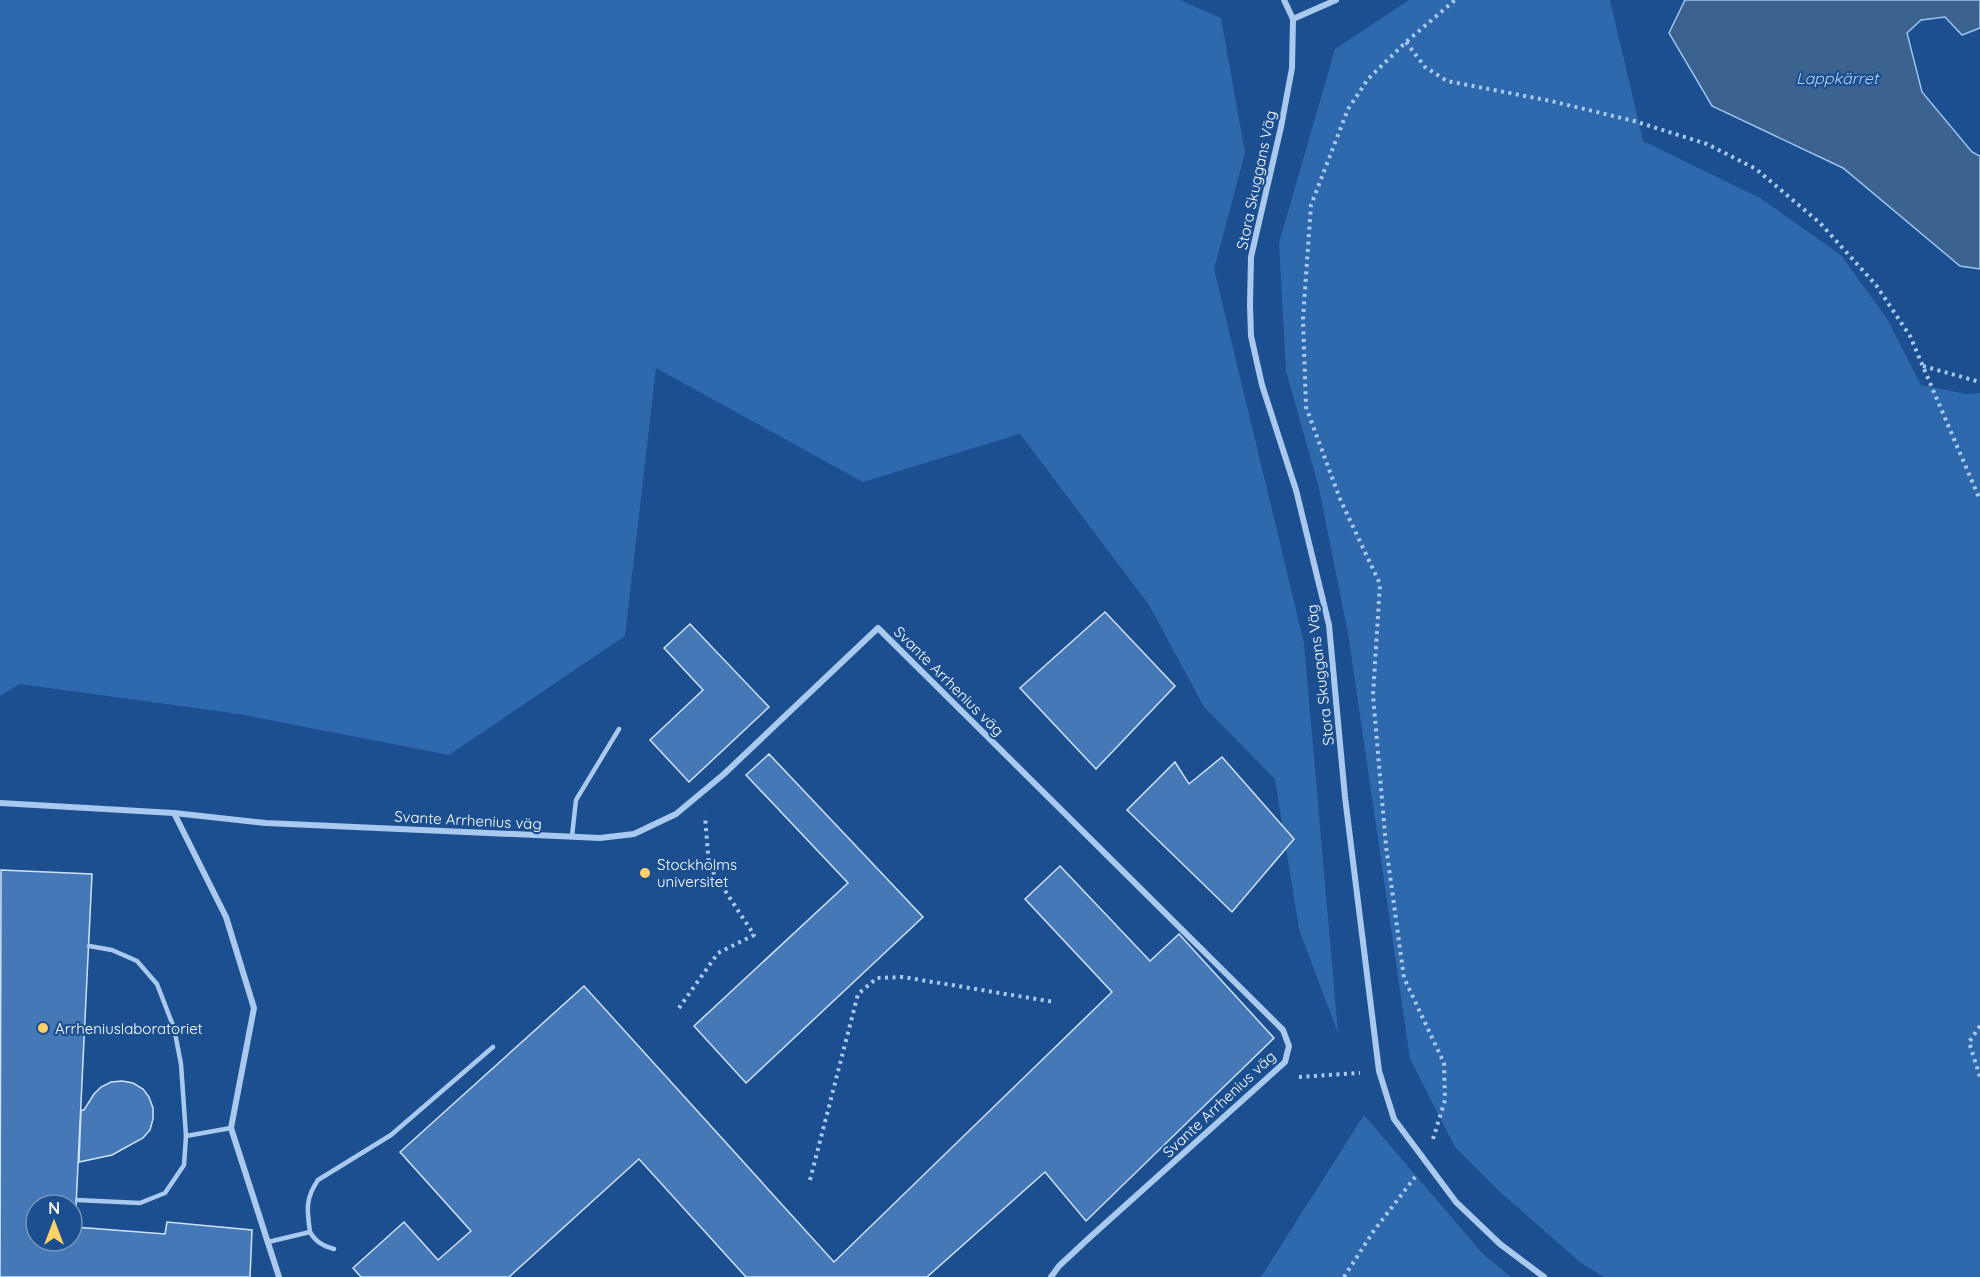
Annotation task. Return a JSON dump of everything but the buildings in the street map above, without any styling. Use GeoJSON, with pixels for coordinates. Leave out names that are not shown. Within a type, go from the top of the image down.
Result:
{"type":"FeatureCollection","features":[{"type":"Feature","properties":{"kind":"street"},"geometry":{"type":"LineString","coordinates":[[1284,0],[1293,19],[1336,0]]}},
{"type":"Feature","properties":{"kind":"street","name":"Stora Skuggans Väg"},"geometry":{"type":"LineString","coordinates":[[1293,19],[1292,68],[1251,256],[1251,336],[1262,385],[1296,490],[1329,625],[1346,807],[1379,1071],[1394,1119],[1426,1163],[1463,1209],[1500,1244],[1544,1277]]}},
{"type":"Feature","properties":{"kind":"street","name":"Svante Arrhenius väg"},"geometry":{"type":"LineString","coordinates":[[0,804],[174,813],[266,823],[600,838],[634,834],[676,814],[704,791],[878,628],[1283,1030],[1289,1046],[1285,1062],[1059,1266],[1051,1277]]}},
{"type":"Feature","properties":{"kind":"street"},"geometry":{"type":"LineString","coordinates":[[174,813],[226,917],[254,1008],[231,1128],[279,1277]]}},
{"type":"Feature","properties":{"kind":"lane"},"geometry":{"type":"LineString","coordinates":[[572,836],[576,800],[619,729]]}},
{"type":"Feature","properties":{"kind":"lane"},"geometry":{"type":"LineString","coordinates":[[84,1200],[140,1203],[165,1193],[184,1165],[186,1136],[181,1064],[174,1028],[157,984],[137,961],[112,950],[89,946]]}},
{"type":"Feature","properties":{"kind":"lane"},"geometry":{"type":"LineString","coordinates":[[334,1249],[322,1246],[309,1232],[306,1209],[310,1191],[318,1180],[391,1135],[493,1047]]}},
{"type":"Feature","properties":{"kind":"lane"},"geometry":{"type":"LineString","coordinates":[[186,1136],[231,1128]]}},
{"type":"Feature","properties":{"kind":"lane"},"geometry":{"type":"LineString","coordinates":[[268,1242],[309,1232]]}},
{"type":"Feature","properties":{"kind":"path"},"geometry":{"type":"LineString","coordinates":[[1344,1277],[1373,1232],[1426,1163],[1445,1100],[1444,1063],[1404,978],[1386,846],[1373,695],[1380,584],[1340,499],[1306,407],[1303,318],[1311,205],[1348,109],[1368,79],[1406,42],[1455,0]]}},
{"type":"Feature","properties":{"kind":"path"},"geometry":{"type":"LineString","coordinates":[[1406,42],[1425,67],[1447,81],[1634,121],[1707,144],[1756,170],[1820,223],[1876,285],[1910,336],[1980,500]]}},
{"type":"Feature","properties":{"kind":"path"},"geometry":{"type":"LineString","coordinates":[[1923,366],[1980,382]]}},
{"type":"Feature","properties":{"kind":"path"},"geometry":{"type":"LineString","coordinates":[[679,1008],[718,953],[754,935],[709,866],[704,791]]}},
{"type":"Feature","properties":{"kind":"path"},"geometry":{"type":"LineString","coordinates":[[810,1180],[858,994],[877,978],[903,977],[1054,1002]]}},
{"type":"Feature","properties":{"kind":"path"},"geometry":{"type":"LineString","coordinates":[[1980,1026],[1969,1042],[1980,1077]]}},
{"type":"Feature","properties":{"kind":"path"},"geometry":{"type":"LineString","coordinates":[[1297,1077],[1340,1075]]}},
{"type":"Feature","properties":{"kind":"shaded area"},"geometry":{"type":"Polygon","coordinates":[[[0,0],[1180,0],[1221,18],[1245,153],[1214,269],[1304,643],[1338,1033],[1299,929],[1275,779],[1204,707],[1149,605],[1020,434],[863,482],[656,368],[625,636],[449,755],[239,714],[20,684],[0,696],[0,0]]]}},
{"type":"Feature","properties":{"kind":"shaded area"},"geometry":{"type":"Polygon","coordinates":[[[1409,0],[1610,0],[1643,141],[1760,198],[1841,255],[1887,319],[1921,385],[1966,394],[1980,393],[1980,1277],[1604,1277],[1581,1263],[1500,1192],[1455,1147],[1410,1059],[1348,633],[1319,488],[1286,371],[1279,243],[1335,49],[1409,0]]]}},
{"type":"Feature","properties":{"kind":"shaded area"},"geometry":{"type":"Polygon","coordinates":[[[1364,1115],[1483,1254],[1511,1277],[1261,1277],[1364,1115]]]}},
{"type":"Feature","properties":{"kind":"water","name":"Lappkärret"},"geometry":{"type":"Polygon","coordinates":[[[1685,0],[1980,0],[1980,28],[1962,35],[1945,17],[1921,20],[1907,33],[1922,92],[1972,152],[1980,156],[1980,269],[1960,266],[1843,168],[1712,106],[1669,33],[1685,0]]]}},
{"type":"Feature","properties":{"kind":"place","name":"Stockholms universitet"},"geometry":{"type":"Point","coordinates":[645,873]}},
{"type":"Feature","properties":{"kind":"place","name":"Arrheniuslaboratoriet"},"geometry":{"type":"Point","coordinates":[43,1028]}}]}
